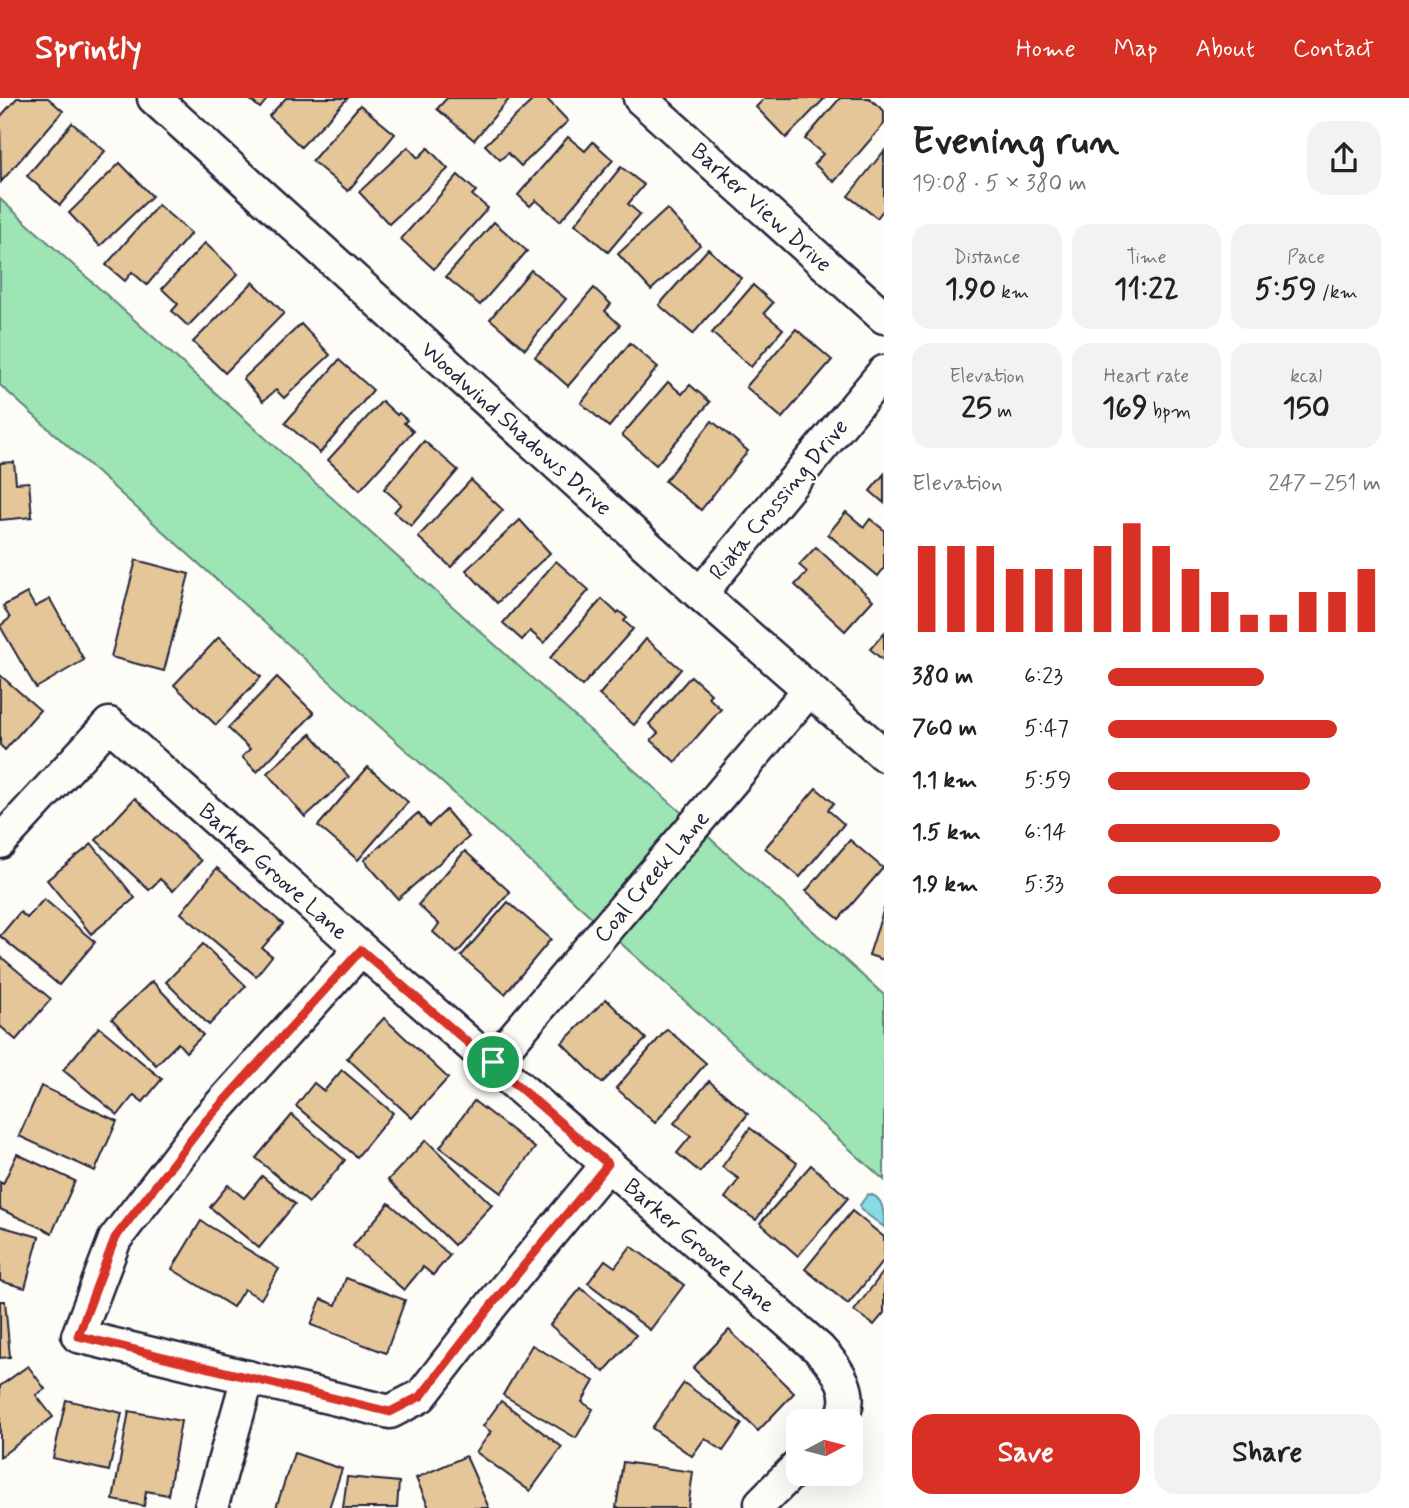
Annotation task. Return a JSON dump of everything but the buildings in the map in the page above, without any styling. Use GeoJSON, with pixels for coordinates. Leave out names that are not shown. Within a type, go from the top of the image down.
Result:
{"type":"FeatureCollection","features":[{"type":"Feature","properties":{"kind":"street","name":"Woodwind Shadows Drive"},"geometry":{"type":"LineString","coordinates":[[154,98],[699,594],[884,755]]}},
{"type":"Feature","properties":{"kind":"street","name":"Barker View Drive"},"geometry":{"type":"LineString","coordinates":[[640,98],[884,317]]}},
{"type":"Feature","properties":{"kind":"street","name":"Riata Crossing Drive"},"geometry":{"type":"LineString","coordinates":[[699,594],[884,372]]}},
{"type":"Feature","properties":{"kind":"street","name":"Coal Creek Lane"},"geometry":{"type":"LineString","coordinates":[[493,1062],[809,690]]}},
{"type":"Feature","properties":{"kind":"street","name":"Barker Groove Lane"},"geometry":{"type":"LineString","coordinates":[[0,842],[109,724],[361,950],[493,1062],[819,1349],[838,1368],[846,1389],[844,1409]]}},
{"type":"Feature","properties":{"kind":"street"},"geometry":{"type":"LineString","coordinates":[[361,950],[205,1122],[115,1238],[78,1336],[390,1412],[421,1396],[494,1302],[608,1164]]}},
{"type":"Feature","properties":{"kind":"street"},"geometry":{"type":"LineString","coordinates":[[211,1508],[248,1377]]}},
{"type":"Feature","properties":{"kind":"street"},"geometry":{"type":"LineString","coordinates":[[761,1503],[786,1478]]}},
{"type":"Feature","properties":{"kind":"green space"},"geometry":{"type":"Polygon","coordinates":[[[0,199],[884,995],[884,1180],[0,385],[0,199]]]}},
{"type":"Feature","properties":{"kind":"water"},"geometry":{"type":"Polygon","coordinates":[[[868,1194],[880,1202],[884,1227],[861,1210],[860,1205],[868,1194]]]}},
{"type":"Feature","properties":{"kind":"route"},"geometry":{"type":"LineString","coordinates":[[361,950],[493,1062],[608,1164],[494,1302],[421,1396],[390,1412],[78,1336],[115,1238],[205,1122],[361,950]]}}]}
